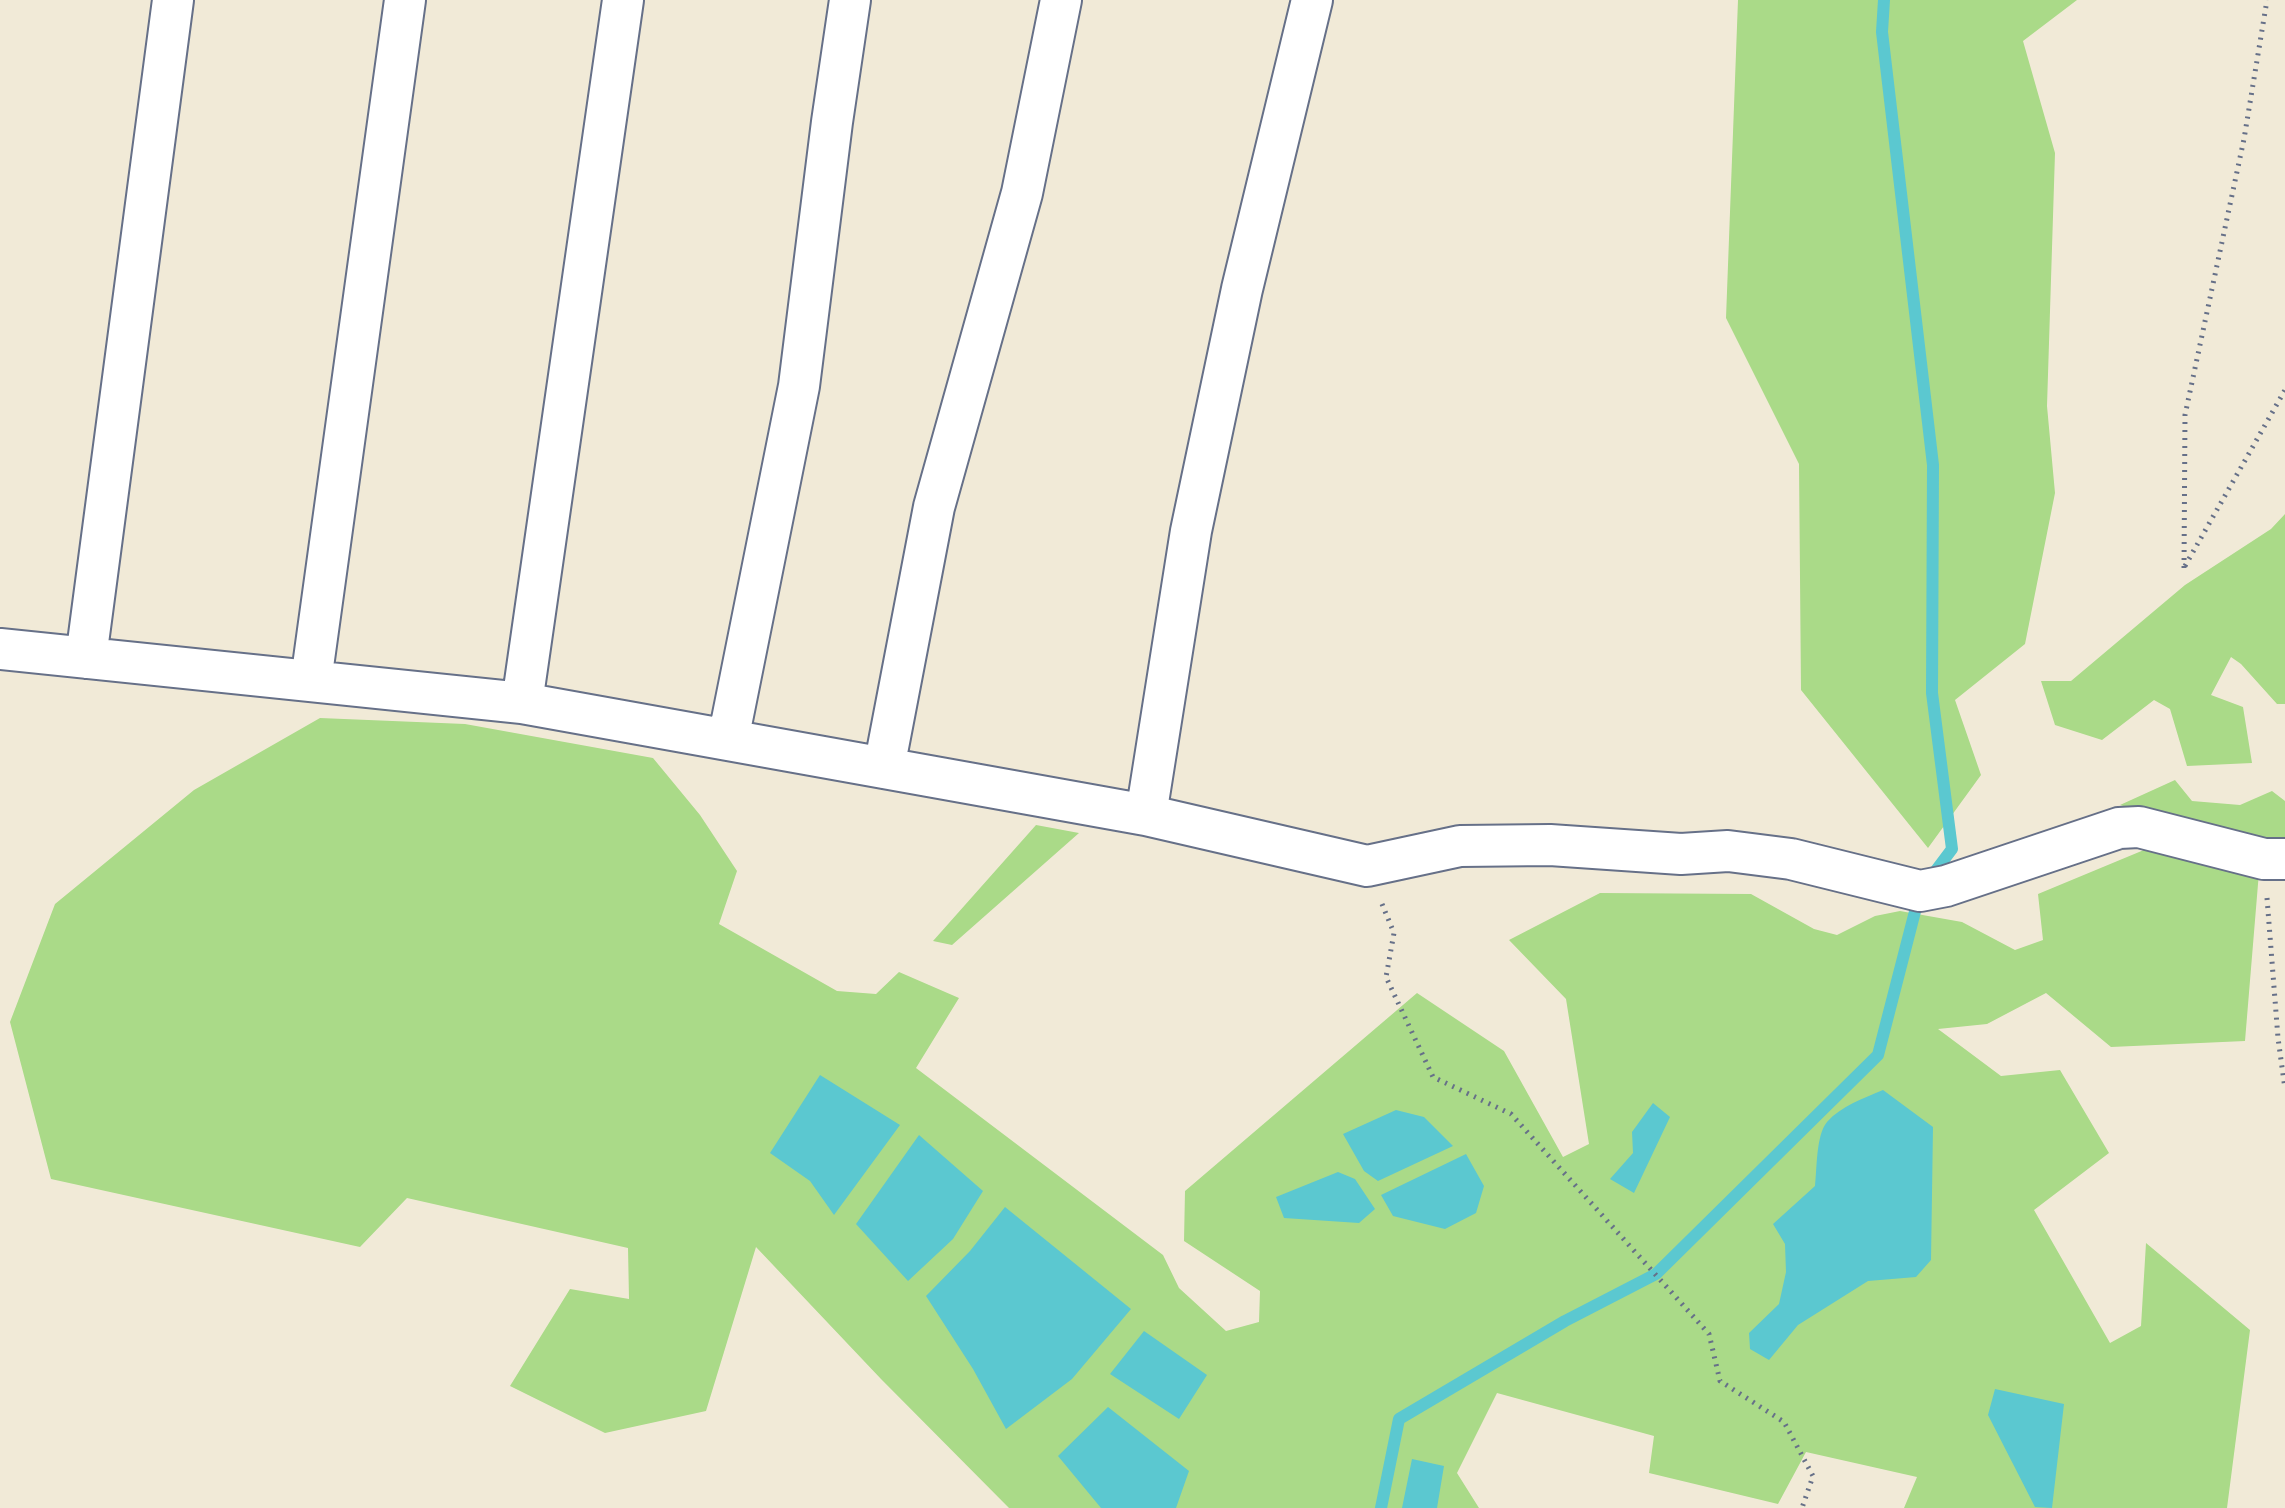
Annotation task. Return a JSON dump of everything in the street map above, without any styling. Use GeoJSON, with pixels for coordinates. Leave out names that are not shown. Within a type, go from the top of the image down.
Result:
{"type":"FeatureCollection","features":[{"type":"Feature","properties":{"kind":"street"},"geometry":{"type":"LineString","coordinates":[[86,658],[173,0]]}},
{"type":"Feature","properties":{"kind":"street"},"geometry":{"type":"LineString","coordinates":[[311,681],[405,0]]}},
{"type":"Feature","properties":{"kind":"street"},"geometry":{"type":"LineString","coordinates":[[522,703],[623,0]]}},
{"type":"Feature","properties":{"kind":"street"},"geometry":{"type":"LineString","coordinates":[[728,740],[799,386],[850,0]]}},
{"type":"Feature","properties":{"kind":"street"},"geometry":{"type":"LineString","coordinates":[[884,768],[934,507],[1022,193],[1061,0]]}},
{"type":"Feature","properties":{"kind":"street"},"geometry":{"type":"LineString","coordinates":[[1146,815],[1191,531],[1242,289],[1312,0]]}},
{"type":"Feature","properties":{"kind":"street"},"geometry":{"type":"LineString","coordinates":[[0,649],[522,703],[1146,815],[1367,866],[1460,846],[1550,845],[1681,854],[1728,851],[1791,859],[1920,891],[1946,886],[2119,828],[2139,827],[2274,859]]}},
{"type":"Feature","properties":{"kind":"path"},"geometry":{"type":"LineString","coordinates":[[2267,0],[2244,139],[2185,415],[2184,568],[2285,390]]}},
{"type":"Feature","properties":{"kind":"path"},"geometry":{"type":"LineString","coordinates":[[2274,859],[2278,1038],[2285,1089]]}},
{"type":"Feature","properties":{"kind":"path"},"geometry":{"type":"LineString","coordinates":[[1367,866],[1394,933],[1386,977],[1433,1077],[1511,1114],[1709,1334],[1720,1381],[1784,1422],[1813,1476],[1802,1508]]}},
{"type":"Feature","properties":{"kind":"green space"},"geometry":{"type":"Polygon","coordinates":[[[1738,0],[2077,0],[2023,41],[2055,153],[2047,406],[2055,493],[2025,644],[1955,700],[1981,775],[1928,848],[1801,690],[1799,464],[1726,318],[1738,0]]]}},
{"type":"Feature","properties":{"kind":"green space"},"geometry":{"type":"Polygon","coordinates":[[[2285,514],[2285,704],[2277,704],[2231,657],[2211,695],[2243,707],[2252,763],[2187,766],[2170,709],[2154,700],[2102,740],[2055,725],[2041,681],[2071,681],[2185,585],[2271,529],[2285,514]]]}},
{"type":"Feature","properties":{"kind":"green space"},"geometry":{"type":"Polygon","coordinates":[[[320,718],[465,724],[653,758],[700,815],[737,871],[719,924],[837,991],[876,994],[899,972],[959,998],[916,1068],[1163,1255],[1179,1288],[1226,1331],[1259,1322],[1260,1291],[1184,1241],[1185,1191],[1417,993],[1504,1051],[1563,1157],[1589,1144],[1566,999],[1509,940],[1600,893],[1751,894],[1814,929],[1837,935],[1875,916],[1900,911],[1962,922],[2015,950],[2043,940],[2038,894],[2168,840],[2259,872],[2245,1041],[2111,1047],[2046,993],[1987,1024],[1938,1029],[2001,1076],[2060,1070],[2109,1153],[2034,1210],[2110,1343],[2141,1326],[2146,1243],[2250,1330],[2227,1508],[1904,1508],[1917,1477],[1806,1452],[1778,1504],[1649,1473],[1654,1436],[1497,1393],[1457,1473],[1479,1508],[1009,1508],[756,1247],[706,1411],[605,1433],[510,1386],[570,1289],[629,1299],[628,1248],[407,1198],[360,1247],[51,1179],[10,1022],[55,904],[194,790],[320,718]]]}},
{"type":"Feature","properties":{"kind":"green space"},"geometry":{"type":"Polygon","coordinates":[[[2175,780],[2192,801],[2240,805],[2272,791],[2285,801],[2285,848],[2264,848],[2120,805],[2175,780]]]}},
{"type":"Feature","properties":{"kind":"green space"},"geometry":{"type":"Polygon","coordinates":[[[1036,825],[1079,833],[952,945],[933,941],[1036,825]]]}},
{"type":"Feature","properties":{"kind":"water"},"geometry":{"type":"Polygon","coordinates":[[[820,1075],[900,1125],[834,1215],[810,1181],[770,1153],[820,1075]]]}},
{"type":"Feature","properties":{"kind":"water"},"geometry":{"type":"Polygon","coordinates":[[[1883,1090],[1933,1127],[1931,1260],[1916,1277],[1868,1281],[1798,1325],[1769,1360],[1750,1349],[1749,1333],[1779,1304],[1786,1272],[1785,1244],[1773,1224],[1815,1186],[1819,1143],[1827,1122],[1846,1107],[1883,1090]]]}},
{"type":"Feature","properties":{"kind":"water"},"geometry":{"type":"Polygon","coordinates":[[[1653,1103],[1670,1117],[1634,1193],[1610,1179],[1633,1153],[1632,1132],[1653,1103]]]}},
{"type":"Feature","properties":{"kind":"water"},"geometry":{"type":"Polygon","coordinates":[[[1396,1110],[1424,1117],[1453,1146],[1378,1181],[1364,1171],[1343,1134],[1396,1110]]]}},
{"type":"Feature","properties":{"kind":"water"},"geometry":{"type":"Polygon","coordinates":[[[919,1135],[983,1191],[953,1239],[908,1281],[856,1224],[919,1135]]]}},
{"type":"Feature","properties":{"kind":"water"},"geometry":{"type":"Polygon","coordinates":[[[1466,1154],[1484,1186],[1476,1213],[1445,1229],[1393,1216],[1381,1195],[1466,1154]]]}},
{"type":"Feature","properties":{"kind":"water"},"geometry":{"type":"Polygon","coordinates":[[[1338,1172],[1355,1179],[1375,1209],[1359,1223],[1284,1218],[1276,1197],[1338,1172]]]}},
{"type":"Feature","properties":{"kind":"water"},"geometry":{"type":"Polygon","coordinates":[[[1005,1207],[1131,1309],[1072,1379],[1006,1429],[973,1369],[926,1296],[970,1251],[1005,1207]]]}},
{"type":"Feature","properties":{"kind":"water"},"geometry":{"type":"Polygon","coordinates":[[[1144,1331],[1207,1375],[1179,1419],[1110,1374],[1144,1331]]]}},
{"type":"Feature","properties":{"kind":"water"},"geometry":{"type":"Polygon","coordinates":[[[1995,1389],[2064,1404],[2052,1508],[2035,1507],[1988,1415],[1995,1389]]]}},
{"type":"Feature","properties":{"kind":"water"},"geometry":{"type":"Polygon","coordinates":[[[1108,1407],[1189,1471],[1176,1508],[1101,1508],[1058,1456],[1108,1407]]]}},
{"type":"Feature","properties":{"kind":"water"},"geometry":{"type":"Polygon","coordinates":[[[1412,1459],[1444,1466],[1437,1508],[1402,1508],[1412,1459]]]}},
{"type":"Feature","properties":{"kind":"waterway"},"geometry":{"type":"LineString","coordinates":[[1884,0],[1882,32],[1933,465],[1932,693],[1952,849],[1928,881]]}},
{"type":"Feature","properties":{"kind":"waterway"},"geometry":{"type":"LineString","coordinates":[[1381,1508],[1399,1419],[1565,1321],[1656,1274],[1878,1055],[1919,896]]}}]}
